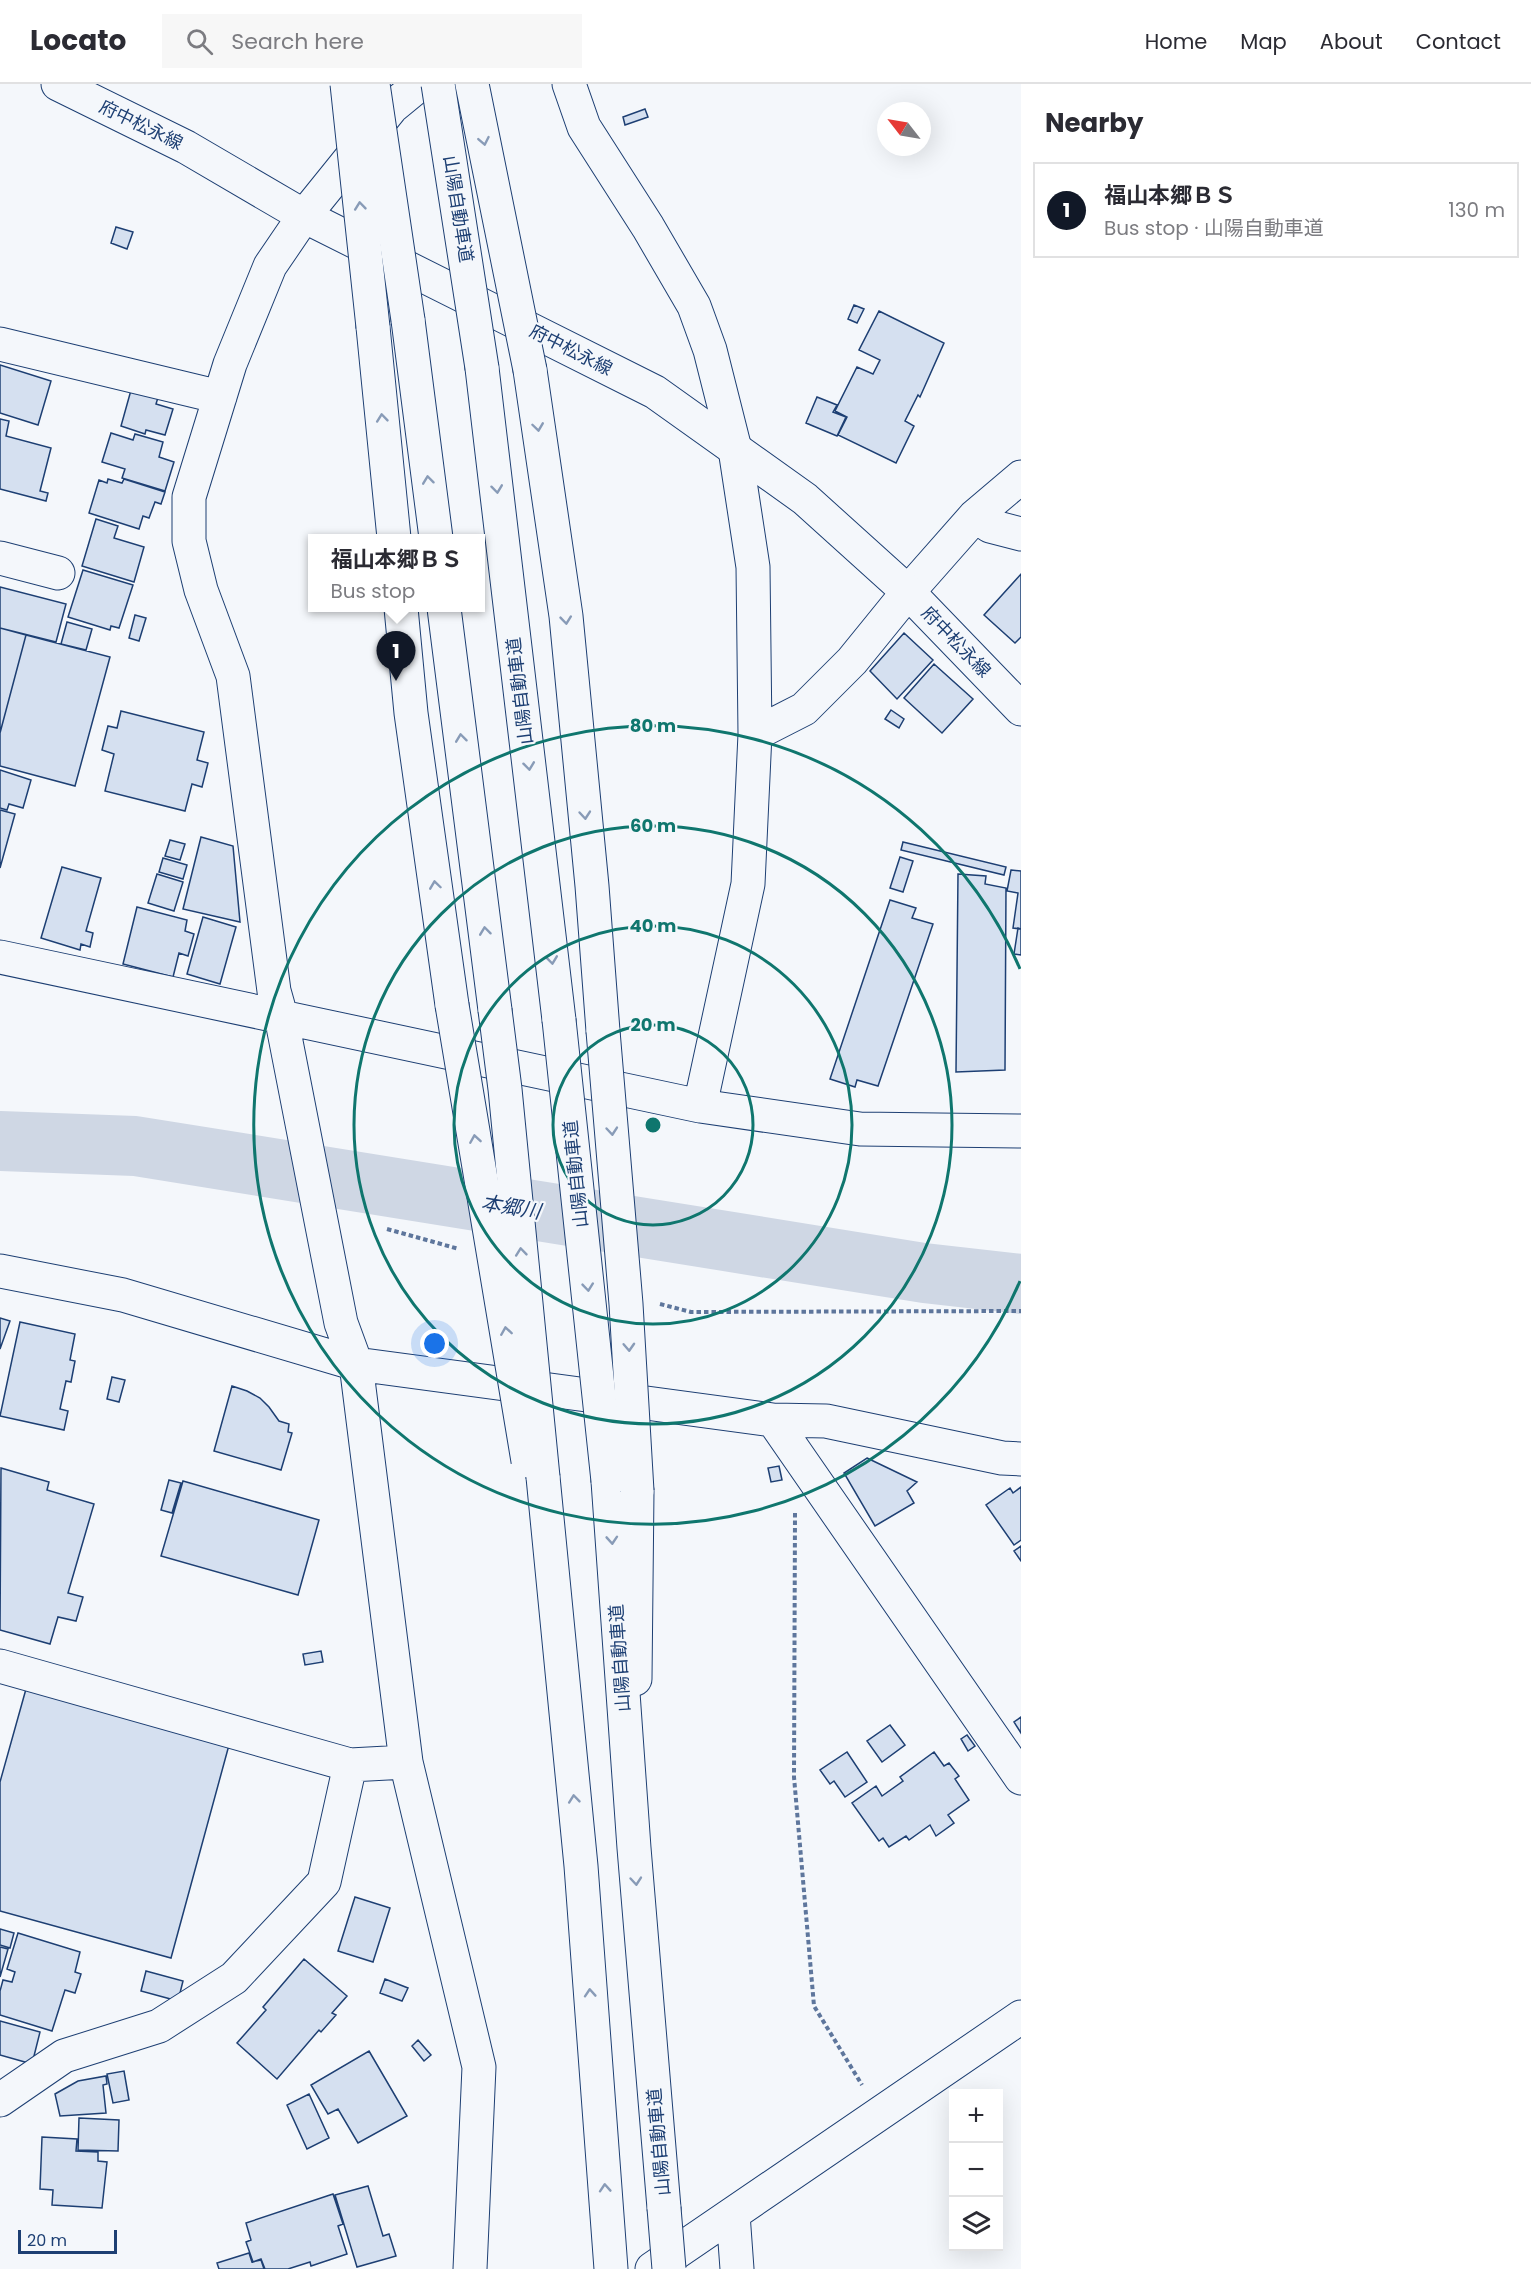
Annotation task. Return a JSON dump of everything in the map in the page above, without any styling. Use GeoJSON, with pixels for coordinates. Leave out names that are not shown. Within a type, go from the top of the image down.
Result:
{"type":"FeatureCollection","features":[{"type":"Feature","properties":{"kind":"main road","name":"府中松永線"},"geometry":{"type":"LineString","coordinates":[[58,84],[186,147],[304,216],[655,392],[805,499],[908,592],[1021,709]]}},
{"type":"Feature","properties":{"kind":"main road"},"geometry":{"type":"LineString","coordinates":[[347,84],[394,534]]}},
{"type":"Feature","properties":{"kind":"main road"},"geometry":{"type":"LineString","coordinates":[[373,84],[408,320],[435,534]]}},
{"type":"Feature","properties":{"kind":"main road"},"geometry":{"type":"LineString","coordinates":[[420,84],[392,107],[304,216],[270,266],[230,364],[189,497],[189,541],[201,590],[232,676],[274,991],[281,1016],[341,1323],[356,1364],[406,1762],[479,2067],[470,2269]]}},
{"type":"Feature","properties":{"kind":"main road","name":"山陽自動車道"},"geometry":{"type":"LineString","coordinates":[[438,84],[482,368],[559,1020],[622,1486],[633,1848],[669,2269]]}},
{"type":"Feature","properties":{"kind":"main road"},"geometry":{"type":"LineString","coordinates":[[472,84],[530,370],[566,616],[592,886],[626,1304],[622,1486]]}},
{"type":"Feature","properties":{"kind":"main road"},"geometry":{"type":"LineString","coordinates":[[569,84],[584,127],[648,227],[694,306],[710,350],[735,448],[753,567],[755,734],[748,884],[700,1106]]}},
{"type":"Feature","properties":{"kind":"main road"},"geometry":{"type":"LineString","coordinates":[[0,344],[220,397]]}},
{"type":"Feature","properties":{"kind":"main road"},"geometry":{"type":"LineString","coordinates":[[755,734],[804,709],[852,662],[908,592],[975,516],[1021,477]]}},
{"type":"Feature","properties":{"kind":"main road"},"geometry":{"type":"LineString","coordinates":[[975,516],[990,526],[1021,534]]}},
{"type":"Feature","properties":{"kind":"main road"},"geometry":{"type":"LineString","coordinates":[[0,558],[58,573]]}},
{"type":"Feature","properties":{"kind":"main road"},"geometry":{"type":"LineString","coordinates":[[400,612],[411,713],[452,1005],[536,1474],[559,1642],[580,1866],[610,2258]]}},
{"type":"Feature","properties":{"kind":"main road"},"geometry":{"type":"LineString","coordinates":[[445,612],[505,1089],[536,1474]]}},
{"type":"Feature","properties":{"kind":"main road"},"geometry":{"type":"LineString","coordinates":[[0,957],[700,1106],[860,1130],[1021,1131]]}},
{"type":"Feature","properties":{"kind":"main road"},"geometry":{"type":"LineString","coordinates":[[0,1271],[123,1295],[356,1364],[773,1420],[826,1420],[1002,1458],[1021,1459]]}},
{"type":"Feature","properties":{"kind":"main road"},"geometry":{"type":"LineString","coordinates":[[773,1420],[1021,1778]]}},
{"type":"Feature","properties":{"kind":"main road"},"geometry":{"type":"LineString","coordinates":[[804,1466],[826,1420]]}},
{"type":"Feature","properties":{"kind":"main road"},"geometry":{"type":"LineString","coordinates":[[0,1666],[350,1765],[406,1762]]}},
{"type":"Feature","properties":{"kind":"main road"},"geometry":{"type":"LineString","coordinates":[[0,2100],[64,2056],[159,2026],[234,1978],[324,1882],[350,1765]]}},
{"type":"Feature","properties":{"kind":"main road"},"geometry":{"type":"LineString","coordinates":[[652,2269],[1021,2017]]}},
{"type":"Feature","properties":{"kind":"main road"},"geometry":{"type":"LineString","coordinates":[[733,2214],[737,2269]]}},
{"type":"Feature","properties":{"kind":"path"},"geometry":{"type":"LineString","coordinates":[[387,1229],[466,1251]]}},
{"type":"Feature","properties":{"kind":"path"},"geometry":{"type":"LineString","coordinates":[[657,1303],[691,1312],[1021,1311]]}},
{"type":"Feature","properties":{"kind":"path"},"geometry":{"type":"LineString","coordinates":[[804,1466],[795,1491],[794,1777],[814,2006],[880,2113]]}},
{"type":"Feature","properties":{"kind":"building"},"geometry":{"type":"Polygon","coordinates":[[[645,109],[648,117],[625,125],[623,117],[645,109]]]}},
{"type":"Feature","properties":{"kind":"building"},"geometry":{"type":"Polygon","coordinates":[[[116,227],[133,232],[127,249],[111,243],[116,227]]]}},
{"type":"Feature","properties":{"kind":"building"},"geometry":{"type":"Polygon","coordinates":[[[854,305],[864,309],[857,323],[848,319],[854,305]]]}},
{"type":"Feature","properties":{"kind":"building"},"geometry":{"type":"Polygon","coordinates":[[[879,311],[944,343],[920,397],[918,395],[905,421],[914,426],[896,463],[838,435],[847,417],[835,411],[857,367],[873,374],[880,360],[859,350],[879,311]]]}},
{"type":"Feature","properties":{"kind":"building"},"geometry":{"type":"Polygon","coordinates":[[[0,365],[51,381],[38,425],[0,413],[0,365]]]}},
{"type":"Feature","properties":{"kind":"building"},"geometry":{"type":"Polygon","coordinates":[[[133,383],[160,391],[156,404],[173,409],[165,435],[146,430],[145,434],[121,426],[133,383]]]}},
{"type":"Feature","properties":{"kind":"building"},"geometry":{"type":"Polygon","coordinates":[[[817,397],[837,405],[833,412],[846,417],[837,436],[806,423],[817,397]]]}},
{"type":"Feature","properties":{"kind":"building"},"geometry":{"type":"Polygon","coordinates":[[[0,419],[9,421],[6,436],[51,448],[40,491],[48,493],[46,501],[0,489],[0,419]]]}},
{"type":"Feature","properties":{"kind":"building"},"geometry":{"type":"Polygon","coordinates":[[[111,433],[133,440],[135,434],[163,442],[159,457],[174,462],[165,491],[122,478],[125,469],[102,462],[111,433]]]}},
{"type":"Feature","properties":{"kind":"building"},"geometry":{"type":"Polygon","coordinates":[[[108,479],[122,483],[124,479],[165,492],[161,504],[155,502],[149,518],[143,516],[139,529],[89,513],[99,480],[107,483],[108,479]]]}},
{"type":"Feature","properties":{"kind":"building"},"geometry":{"type":"Polygon","coordinates":[[[96,519],[118,526],[114,538],[144,547],[134,582],[82,566],[96,519]]]}},
{"type":"Feature","properties":{"kind":"building"},"geometry":{"type":"Polygon","coordinates":[[[83,570],[133,585],[119,628],[111,626],[110,630],[68,617],[83,570]]]}},
{"type":"Feature","properties":{"kind":"building"},"geometry":{"type":"Polygon","coordinates":[[[1021,574],[1021,637],[1015,643],[984,615],[1021,574]]]}},
{"type":"Feature","properties":{"kind":"building"},"geometry":{"type":"Polygon","coordinates":[[[0,587],[66,604],[56,642],[0,628],[0,587]]]}},
{"type":"Feature","properties":{"kind":"building"},"geometry":{"type":"Polygon","coordinates":[[[135,615],[146,618],[139,641],[129,638],[135,615]]]}},
{"type":"Feature","properties":{"kind":"building"},"geometry":{"type":"Polygon","coordinates":[[[67,622],[92,629],[86,650],[61,644],[67,622]]]}},
{"type":"Feature","properties":{"kind":"building"},"geometry":{"type":"Polygon","coordinates":[[[0,628],[26,635],[0,733],[0,628]]]}},
{"type":"Feature","properties":{"kind":"building"},"geometry":{"type":"Polygon","coordinates":[[[904,633],[933,660],[897,699],[870,671],[904,633]]]}},
{"type":"Feature","properties":{"kind":"building"},"geometry":{"type":"Polygon","coordinates":[[[26,635],[110,657],[75,786],[0,766],[0,733],[26,635]]]}},
{"type":"Feature","properties":{"kind":"building"},"geometry":{"type":"Polygon","coordinates":[[[934,664],[973,699],[942,733],[904,698],[934,664]]]}},
{"type":"Feature","properties":{"kind":"building"},"geometry":{"type":"Polygon","coordinates":[[[891,710],[904,719],[899,728],[885,719],[891,710]]]}},
{"type":"Feature","properties":{"kind":"building"},"geometry":{"type":"Polygon","coordinates":[[[121,711],[204,732],[197,760],[208,763],[202,787],[192,784],[185,811],[105,791],[114,754],[102,750],[108,726],[117,728],[121,711]]]}},
{"type":"Feature","properties":{"kind":"building"},"geometry":{"type":"Polygon","coordinates":[[[0,770],[31,780],[23,808],[9,804],[7,810],[0,808],[0,770]]]}},
{"type":"Feature","properties":{"kind":"building"},"geometry":{"type":"Polygon","coordinates":[[[0,810],[15,814],[0,868],[0,810]]]}},
{"type":"Feature","properties":{"kind":"building"},"geometry":{"type":"Polygon","coordinates":[[[201,837],[233,846],[240,922],[183,909],[201,837]]]}},
{"type":"Feature","properties":{"kind":"building"},"geometry":{"type":"Polygon","coordinates":[[[170,840],[185,844],[180,860],[165,856],[170,840]]]}},
{"type":"Feature","properties":{"kind":"building"},"geometry":{"type":"Polygon","coordinates":[[[903,842],[1006,867],[1004,875],[901,850],[903,842]]]}},
{"type":"Feature","properties":{"kind":"building"},"geometry":{"type":"Polygon","coordinates":[[[900,857],[913,861],[903,892],[890,888],[900,857]]]}},
{"type":"Feature","properties":{"kind":"building"},"geometry":{"type":"Polygon","coordinates":[[[163,858],[187,865],[183,879],[159,872],[163,858]]]}},
{"type":"Feature","properties":{"kind":"building"},"geometry":{"type":"Polygon","coordinates":[[[62,867],[101,878],[86,931],[93,933],[90,947],[81,944],[80,950],[41,938],[62,867]]]}},
{"type":"Feature","properties":{"kind":"building"},"geometry":{"type":"Polygon","coordinates":[[[1011,870],[1021,871],[1021,929],[1013,928],[1018,893],[1007,891],[1011,870]]]}},
{"type":"Feature","properties":{"kind":"building"},"geometry":{"type":"Polygon","coordinates":[[[157,874],[183,882],[174,911],[148,903],[157,874]]]}},
{"type":"Feature","properties":{"kind":"building"},"geometry":{"type":"Polygon","coordinates":[[[958,874],[986,876],[985,884],[1006,888],[1005,1070],[956,1072],[958,874]]]}},
{"type":"Feature","properties":{"kind":"building"},"geometry":{"type":"Polygon","coordinates":[[[890,900],[916,908],[912,918],[933,924],[878,1086],[857,1080],[855,1087],[830,1079],[890,900]]]}},
{"type":"Feature","properties":{"kind":"building"},"geometry":{"type":"Polygon","coordinates":[[[137,907],[187,920],[185,931],[194,934],[188,956],[179,953],[173,977],[123,964],[137,907]]]}},
{"type":"Feature","properties":{"kind":"building"},"geometry":{"type":"Polygon","coordinates":[[[203,917],[236,927],[220,984],[187,974],[203,917]]]}},
{"type":"Feature","properties":{"kind":"building"},"geometry":{"type":"Polygon","coordinates":[[[1018,928],[1021,929],[1021,955],[1014,954],[1018,928]]]}},
{"type":"Feature","properties":{"kind":"building"},"geometry":{"type":"Polygon","coordinates":[[[0,1318],[10,1321],[0,1349],[0,1318]]]}},
{"type":"Feature","properties":{"kind":"building"},"geometry":{"type":"Polygon","coordinates":[[[20,1322],[75,1334],[70,1360],[75,1361],[71,1382],[66,1381],[60,1409],[68,1411],[64,1430],[0,1416],[20,1322]]]}},
{"type":"Feature","properties":{"kind":"building"},"geometry":{"type":"Polygon","coordinates":[[[112,1377],[125,1380],[119,1402],[107,1399],[112,1377]]]}},
{"type":"Feature","properties":{"kind":"building"},"geometry":{"type":"Polygon","coordinates":[[[232,1386],[260,1398],[279,1421],[289,1424],[288,1432],[292,1433],[281,1470],[214,1451],[232,1386]]]}},
{"type":"Feature","properties":{"kind":"building"},"geometry":{"type":"Polygon","coordinates":[[[867,1458],[917,1482],[907,1491],[914,1503],[875,1526],[844,1473],[867,1458]]]}},
{"type":"Feature","properties":{"kind":"building"},"geometry":{"type":"Polygon","coordinates":[[[779,1466],[782,1480],[771,1482],[768,1468],[779,1466]]]}},
{"type":"Feature","properties":{"kind":"building"},"geometry":{"type":"Polygon","coordinates":[[[1,1468],[49,1482],[47,1490],[94,1504],[68,1593],[83,1597],[76,1621],[58,1617],[50,1644],[0,1630],[1,1468]]]}},
{"type":"Feature","properties":{"kind":"building"},"geometry":{"type":"Polygon","coordinates":[[[169,1480],[181,1483],[172,1513],[161,1510],[169,1480]]]}},
{"type":"Feature","properties":{"kind":"building"},"geometry":{"type":"Polygon","coordinates":[[[183,1481],[319,1520],[298,1595],[161,1556],[183,1481]]]}},
{"type":"Feature","properties":{"kind":"building"},"geometry":{"type":"Polygon","coordinates":[[[1021,1487],[1021,1540],[1014,1545],[986,1505],[1010,1488],[1013,1493],[1021,1487]]]}},
{"type":"Feature","properties":{"kind":"building"},"geometry":{"type":"Polygon","coordinates":[[[1021,1546],[1021,1561],[1014,1551],[1021,1546]]]}},
{"type":"Feature","properties":{"kind":"building"},"geometry":{"type":"Polygon","coordinates":[[[321,1651],[323,1662],[305,1665],[303,1654],[321,1651]]]}},
{"type":"Feature","properties":{"kind":"building"},"geometry":{"type":"Polygon","coordinates":[[[26,1689],[229,1745],[171,1958],[0,1911],[0,1782],[26,1689]]]}},
{"type":"Feature","properties":{"kind":"building"},"geometry":{"type":"Polygon","coordinates":[[[1021,1717],[1021,1733],[1014,1722],[1021,1717]]]}},
{"type":"Feature","properties":{"kind":"building"},"geometry":{"type":"Polygon","coordinates":[[[890,1725],[905,1745],[882,1762],[867,1741],[890,1725]]]}},
{"type":"Feature","properties":{"kind":"building"},"geometry":{"type":"Polygon","coordinates":[[[967,1735],[975,1746],[968,1751],[961,1739],[967,1735]]]}},
{"type":"Feature","properties":{"kind":"building"},"geometry":{"type":"Polygon","coordinates":[[[847,1752],[867,1782],[845,1797],[834,1781],[830,1784],[820,1770],[847,1752]]]}},
{"type":"Feature","properties":{"kind":"building"},"geometry":{"type":"Polygon","coordinates":[[[934,1752],[944,1766],[949,1763],[959,1776],[955,1779],[969,1800],[948,1815],[954,1823],[936,1836],[930,1825],[909,1840],[906,1836],[889,1847],[883,1838],[879,1841],[852,1803],[876,1786],[882,1796],[903,1781],[900,1777],[934,1752]]]}},
{"type":"Feature","properties":{"kind":"building"},"geometry":{"type":"Polygon","coordinates":[[[355,1897],[390,1908],[373,1962],[338,1951],[355,1897]]]}},
{"type":"Feature","properties":{"kind":"building"},"geometry":{"type":"Polygon","coordinates":[[[0,1929],[14,1933],[10,1948],[0,1945],[0,1929]]]}},
{"type":"Feature","properties":{"kind":"building"},"geometry":{"type":"Polygon","coordinates":[[[18,1933],[80,1952],[75,1972],[81,1974],[75,1993],[65,1990],[52,2031],[0,2015],[0,1991],[3,1980],[12,1982],[15,1972],[7,1969],[18,1933]]]}},
{"type":"Feature","properties":{"kind":"building"},"geometry":{"type":"Polygon","coordinates":[[[0,1947],[8,1949],[0,1977],[0,1947]]]}},
{"type":"Feature","properties":{"kind":"building"},"geometry":{"type":"Polygon","coordinates":[[[304,1959],[347,1996],[332,2013],[336,2015],[321,2032],[319,2030],[277,2079],[237,2043],[266,2010],[263,2007],[304,1959]]]}},
{"type":"Feature","properties":{"kind":"building"},"geometry":{"type":"Polygon","coordinates":[[[146,1971],[183,1981],[178,2001],[141,1991],[146,1971]]]}},
{"type":"Feature","properties":{"kind":"building"},"geometry":{"type":"Polygon","coordinates":[[[385,1979],[408,1988],[402,2001],[380,1993],[385,1979]]]}},
{"type":"Feature","properties":{"kind":"building"},"geometry":{"type":"Polygon","coordinates":[[[0,2021],[40,2032],[32,2064],[0,2055],[0,2021]]]}},
{"type":"Feature","properties":{"kind":"building"},"geometry":{"type":"Polygon","coordinates":[[[418,2040],[431,2055],[424,2061],[412,2046],[418,2040]]]}},
{"type":"Feature","properties":{"kind":"building"},"geometry":{"type":"Polygon","coordinates":[[[369,2051],[407,2116],[358,2143],[338,2109],[328,2114],[311,2085],[369,2051]]]}},
{"type":"Feature","properties":{"kind":"building"},"geometry":{"type":"Polygon","coordinates":[[[124,2071],[129,2100],[113,2103],[107,2074],[124,2071]]]}},
{"type":"Feature","properties":{"kind":"building"},"geometry":{"type":"Polygon","coordinates":[[[106,2076],[107,2084],[103,2085],[106,2113],[60,2116],[55,2094],[78,2081],[106,2076]]]}},
{"type":"Feature","properties":{"kind":"building"},"geometry":{"type":"Polygon","coordinates":[[[309,2094],[329,2138],[307,2149],[287,2105],[309,2094]]]}},
{"type":"Feature","properties":{"kind":"building"},"geometry":{"type":"Polygon","coordinates":[[[79,2118],[119,2120],[118,2151],[78,2150],[79,2118]]]}},
{"type":"Feature","properties":{"kind":"building"},"geometry":{"type":"Polygon","coordinates":[[[42,2137],[77,2139],[76,2151],[98,2152],[98,2161],[107,2162],[102,2208],[52,2205],[53,2190],[40,2189],[42,2137]]]}},
{"type":"Feature","properties":{"kind":"building"},"geometry":{"type":"Polygon","coordinates":[[[368,2186],[383,2236],[389,2234],[396,2256],[357,2267],[335,2195],[368,2186]]]}},
{"type":"Feature","properties":{"kind":"building"},"geometry":{"type":"Polygon","coordinates":[[[333,2194],[343,2224],[338,2226],[347,2254],[311,2266],[310,2262],[288,2269],[265,2269],[261,2259],[253,2262],[246,2242],[251,2240],[246,2223],[333,2194]]]}},
{"type":"Feature","properties":{"kind":"building"},"geometry":{"type":"Polygon","coordinates":[[[249,2253],[252,2262],[261,2260],[264,2269],[219,2269],[217,2263],[249,2253]]]}},
{"type":"Feature","properties":{"kind":"waterway","name":"本郷川"},"geometry":{"type":"LineString","coordinates":[[0,1141],[135,1146],[924,1273],[1021,1284]]}},
{"type":"Feature","properties":{"kind":"place","name":"福山本郷ＢＳ"},"geometry":{"type":"Point","coordinates":[396,681]}}]}
